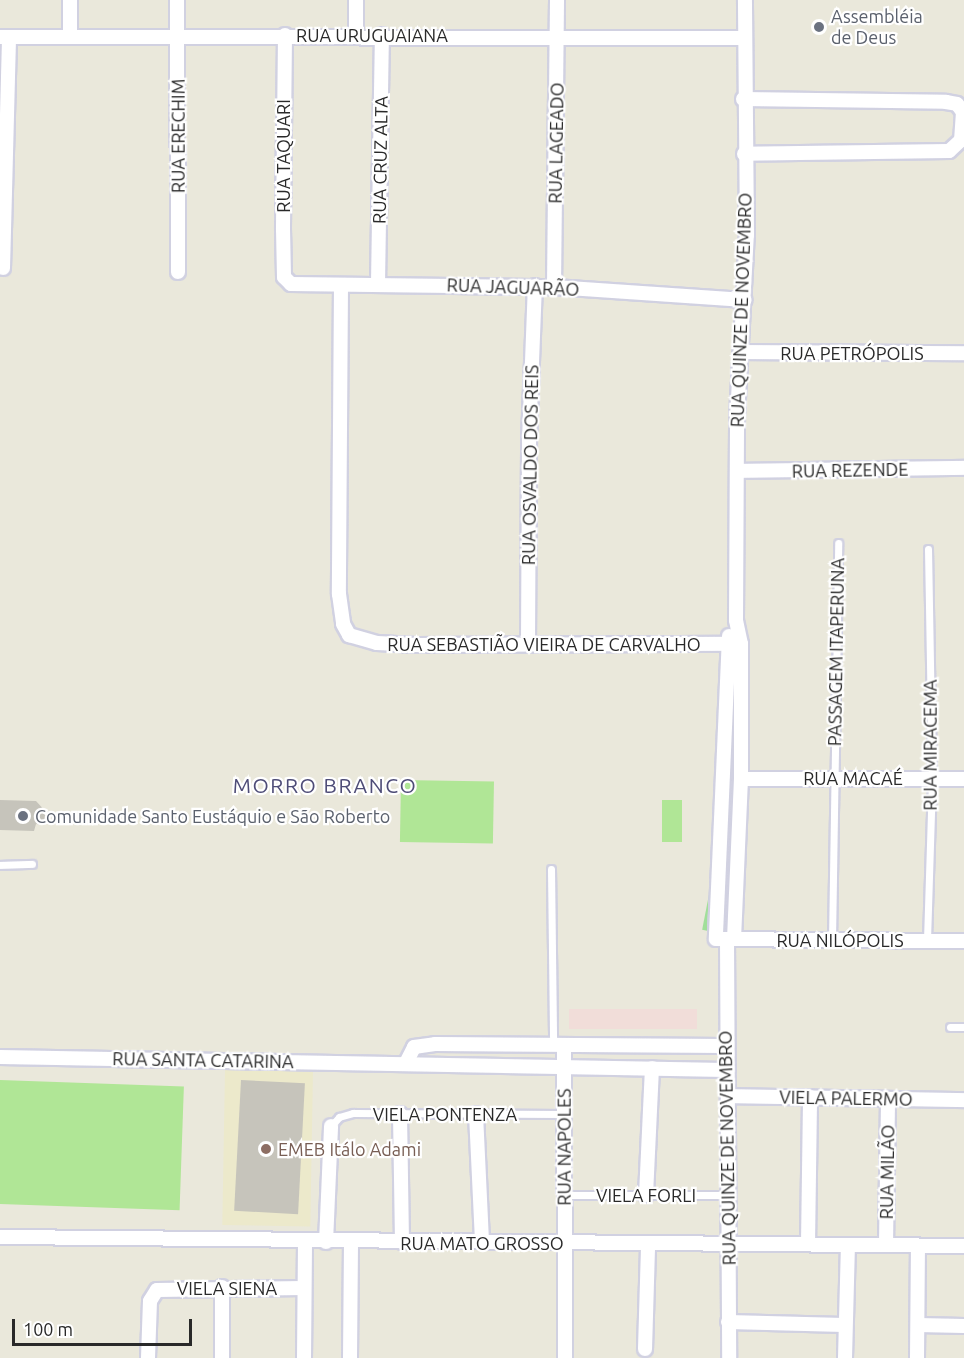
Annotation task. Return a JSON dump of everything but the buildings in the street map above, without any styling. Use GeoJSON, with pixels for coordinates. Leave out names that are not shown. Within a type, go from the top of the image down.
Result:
{"type":"FeatureCollection","features":[{"type":"Feature","properties":{"kind":"street"},"geometry":{"type":"LineString","coordinates":[[70,0],[70,36]]}},
{"type":"Feature","properties":{"kind":"street","name":"RUA ERECHIM"},"geometry":{"type":"LineString","coordinates":[[177,0],[179,35],[178,272]]}},
{"type":"Feature","properties":{"kind":"street"},"geometry":{"type":"LineString","coordinates":[[356,0],[356,35]]}},
{"type":"Feature","properties":{"kind":"street","name":"RUA LAGEADO"},"geometry":{"type":"LineString","coordinates":[[554,287],[557,0]]}},
{"type":"Feature","properties":{"kind":"street","name":"RUA QUINZE DE NOVEMBRO"},"geometry":{"type":"LineString","coordinates":[[729,1358],[729,1096],[726,1070],[726,939],[722,799],[736,620],[737,471],[745,300],[743,99],[745,0]]}},
{"type":"Feature","properties":{"kind":"street","name":"RUA TAQUARI"},"geometry":{"type":"LineString","coordinates":[[284,277],[285,35]]}},
{"type":"Feature","properties":{"kind":"street","name":"RUA CRUZ ALTA"},"geometry":{"type":"LineString","coordinates":[[378,284],[382,35]]}},
{"type":"Feature","properties":{"kind":"street","name":"RUA URUGUAIANA"},"geometry":{"type":"LineString","coordinates":[[4,37],[558,35],[744,38]]}},
{"type":"Feature","properties":{"kind":"street"},"geometry":{"type":"LineString","coordinates":[[3,268],[4,37]]}},
{"type":"Feature","properties":{"kind":"street"},"geometry":{"type":"LineString","coordinates":[[743,99],[946,102],[957,104],[963,112],[961,140],[949,151],[744,154]]}},
{"type":"Feature","properties":{"kind":"street","name":"RUA JAGUARÃO"},"geometry":{"type":"LineString","coordinates":[[284,277],[301,286],[378,284],[535,286],[745,300]]}},
{"type":"Feature","properties":{"kind":"street","name":"RUA SEBASTIÃO VIEIRA DE CARVALHO"},"geometry":{"type":"LineString","coordinates":[[341,285],[339,594],[343,624],[349,635],[377,644],[735,644]]}},
{"type":"Feature","properties":{"kind":"street","name":"RUA OSVALDO DOS REIS"},"geometry":{"type":"LineString","coordinates":[[528,644],[529,440],[535,286]]}},
{"type":"Feature","properties":{"kind":"street","name":"RUA PETRÓPOLIS"},"geometry":{"type":"LineString","coordinates":[[741,352],[964,353]]}},
{"type":"Feature","properties":{"kind":"street","name":"RUA REZENDE"},"geometry":{"type":"LineString","coordinates":[[737,471],[964,468]]}},
{"type":"Feature","properties":{"kind":"street","name":"RUA QUINZE DE NOVEMBRO"},"geometry":{"type":"LineString","coordinates":[[726,939],[741,779],[735,644]]}},
{"type":"Feature","properties":{"kind":"street","name":"RUA MACAÉ"},"geometry":{"type":"LineString","coordinates":[[741,779],[964,779]]}},
{"type":"Feature","properties":{"kind":"street"},"geometry":{"type":"LineString","coordinates":[[722,799],[740,799]]}},
{"type":"Feature","properties":{"kind":"street","name":"RUA NILÓPOLIS"},"geometry":{"type":"LineString","coordinates":[[726,939],[964,941]]}},
{"type":"Feature","properties":{"kind":"street"},"geometry":{"type":"LineString","coordinates":[[406,1063],[410,1051],[421,1044],[726,1046]]}},
{"type":"Feature","properties":{"kind":"street","name":"RUA NAPOLES"},"geometry":{"type":"LineString","coordinates":[[558,1044],[564,1068],[566,1358]]}},
{"type":"Feature","properties":{"kind":"street","name":"RUA SANTA CATARINA"},"geometry":{"type":"LineString","coordinates":[[0,1057],[406,1063],[422,1067],[726,1070]]}},
{"type":"Feature","properties":{"kind":"street"},"geometry":{"type":"LineString","coordinates":[[646,1195],[652,1068]]}},
{"type":"Feature","properties":{"kind":"street","name":"VIELA PALERMO"},"geometry":{"type":"LineString","coordinates":[[729,1096],[964,1100]]}},
{"type":"Feature","properties":{"kind":"street"},"geometry":{"type":"LineString","coordinates":[[808,1244],[810,1098]]}},
{"type":"Feature","properties":{"kind":"street","name":"RUA MILÃO"},"geometry":{"type":"LineString","coordinates":[[885,1245],[888,1099]]}},
{"type":"Feature","properties":{"kind":"street"},"geometry":{"type":"LineString","coordinates":[[400,1114],[402,1242]]}},
{"type":"Feature","properties":{"kind":"street"},"geometry":{"type":"LineString","coordinates":[[477,1114],[482,1242]]}},
{"type":"Feature","properties":{"kind":"street"},"geometry":{"type":"LineString","coordinates":[[326,1242],[331,1126]]}},
{"type":"Feature","properties":{"kind":"street","name":"RUA MATO GROSSO"},"geometry":{"type":"LineString","coordinates":[[0,1237],[351,1243],[564,1243],[648,1246],[808,1244],[964,1246]]}},
{"type":"Feature","properties":{"kind":"street"},"geometry":{"type":"LineString","coordinates":[[304,1358],[305,1242]]}},
{"type":"Feature","properties":{"kind":"street"},"geometry":{"type":"LineString","coordinates":[[350,1358],[351,1243]]}},
{"type":"Feature","properties":{"kind":"street"},"geometry":{"type":"LineString","coordinates":[[645,1349],[648,1246]]}},
{"type":"Feature","properties":{"kind":"street"},"geometry":{"type":"LineString","coordinates":[[844,1358],[848,1246]]}},
{"type":"Feature","properties":{"kind":"street"},"geometry":{"type":"LineString","coordinates":[[917,1358],[918,1246]]}},
{"type":"Feature","properties":{"kind":"street","name":"VIELA SIENA"},"geometry":{"type":"LineString","coordinates":[[148,1358],[152,1295],[166,1287],[304,1288]]}},
{"type":"Feature","properties":{"kind":"street"},"geometry":{"type":"LineString","coordinates":[[222,1287],[222,1358]]}},
{"type":"Feature","properties":{"kind":"street"},"geometry":{"type":"LineString","coordinates":[[728,1323],[844,1325]]}},
{"type":"Feature","properties":{"kind":"street"},"geometry":{"type":"LineString","coordinates":[[918,1325],[964,1326]]}},
{"type":"Feature","properties":{"kind":"lane","name":"PASSAGEM ITAPERUNA"},"geometry":{"type":"LineString","coordinates":[[832,941],[838,543]]}},
{"type":"Feature","properties":{"kind":"lane","name":"RUA MIRACEMA"},"geometry":{"type":"LineString","coordinates":[[927,940],[932,778],[928,549]]}},
{"type":"Feature","properties":{"kind":"lane"},"geometry":{"type":"LineString","coordinates":[[0,865],[32,864]]}},
{"type":"Feature","properties":{"kind":"lane"},"geometry":{"type":"LineString","coordinates":[[550,869],[558,1044]]}},
{"type":"Feature","properties":{"kind":"lane"},"geometry":{"type":"LineString","coordinates":[[950,1027],[964,1027]]}},
{"type":"Feature","properties":{"kind":"lane","name":"VIELA PONTENZA"},"geometry":{"type":"LineString","coordinates":[[331,1126],[339,1117],[353,1113],[565,1114]]}},
{"type":"Feature","properties":{"kind":"lane","name":"VIELA FORLI"},"geometry":{"type":"LineString","coordinates":[[564,1196],[729,1195]]}},
{"type":"Feature","properties":{"kind":"shaded area"},"geometry":{"type":"Polygon","coordinates":[[[569,1009],[697,1009],[697,1029],[569,1029],[569,1009]]]}},
{"type":"Feature","properties":{"kind":"shaded area","name":"EMEB Itálo Adami"},"geometry":{"type":"Polygon","coordinates":[[[225,1070],[313,1072],[310,1227],[222,1225],[225,1070]]]}},
{"type":"Feature","properties":{"kind":"green space"},"geometry":{"type":"Polygon","coordinates":[[[401,780],[494,782],[493,844],[400,842],[401,780]]]}},
{"type":"Feature","properties":{"kind":"green space"},"geometry":{"type":"Polygon","coordinates":[[[662,800],[682,800],[682,842],[662,842],[662,800]]]}},
{"type":"Feature","properties":{"kind":"green space"},"geometry":{"type":"Polygon","coordinates":[[[726,807],[731,808],[707,931],[702,930],[726,807]]]}},
{"type":"Feature","properties":{"kind":"green space"},"geometry":{"type":"Polygon","coordinates":[[[0,1080],[184,1086],[180,1210],[0,1204],[0,1080]]]}},
{"type":"Feature","properties":{"kind":"place","name":"Assembléia de Deus"},"geometry":{"type":"Point","coordinates":[819,27]}},
{"type":"Feature","properties":{"kind":"place","name":"Comunidade Santo Eustáquio e São Roberto"},"geometry":{"type":"Point","coordinates":[23,816]}},
{"type":"Feature","properties":{"kind":"place","name":"EMEB Itálo Adami"},"geometry":{"type":"Point","coordinates":[266,1149]}},
{"type":"Feature","properties":{"kind":"district","name":"MORRO BRANCO"},"geometry":{"type":"Point","coordinates":[325,785]}}]}
